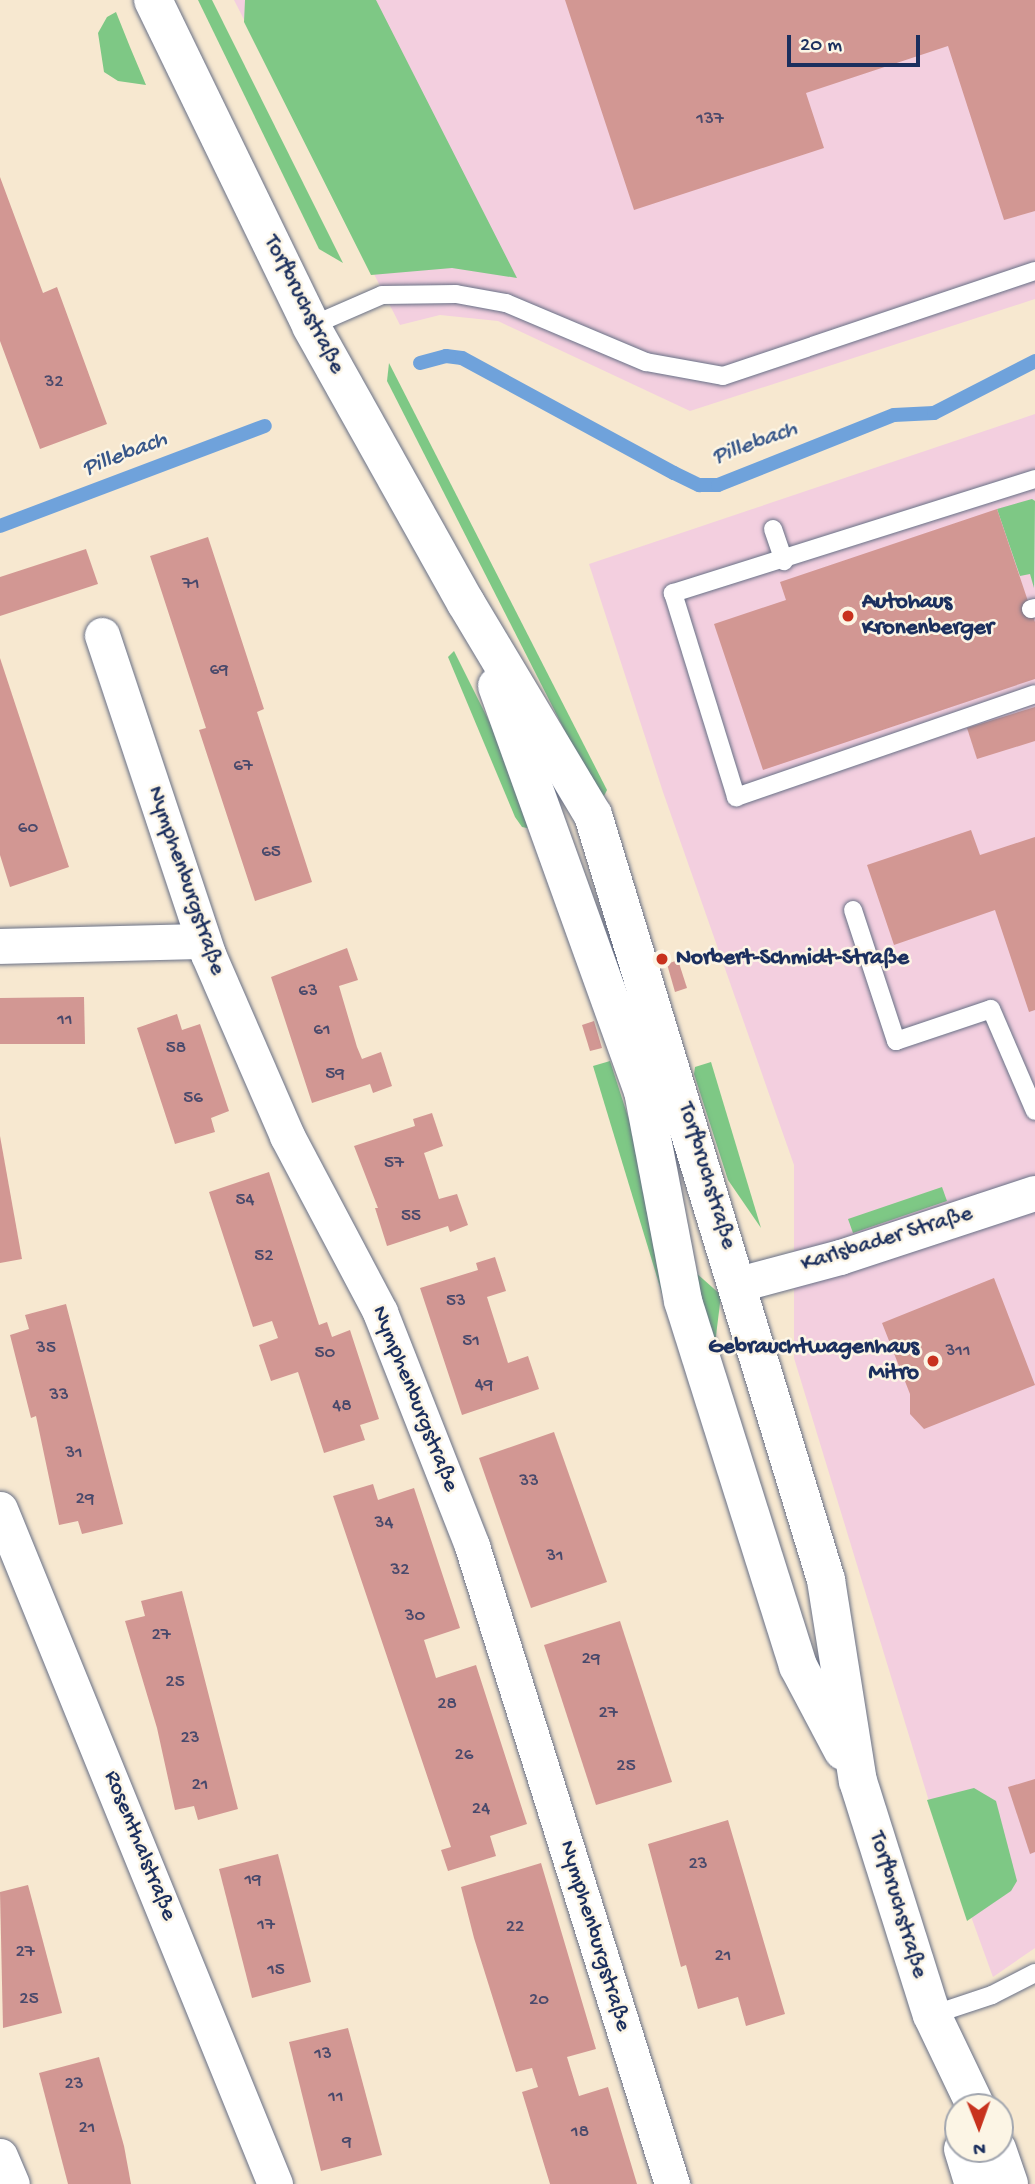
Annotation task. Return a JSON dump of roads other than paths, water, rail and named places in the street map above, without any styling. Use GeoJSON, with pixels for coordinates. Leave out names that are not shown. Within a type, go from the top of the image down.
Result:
{"type":"FeatureCollection","features":[{"type":"Feature","properties":{"kind":"main road","name":"Torfbruchstraße"},"geometry":{"type":"LineString","coordinates":[[153,0],[311,326],[466,603],[593,815],[739,1284],[825,1580],[858,1781],[935,2022],[951,2093]]}},
{"type":"Feature","properties":{"kind":"main road","name":"Torfbruchstraße"},"geometry":{"type":"LineString","coordinates":[[466,603],[643,1091],[683,1301],[798,1666],[858,1781]]}},
{"type":"Feature","properties":{"kind":"main road"},"geometry":{"type":"LineString","coordinates":[[643,1091],[703,1252],[723,1275],[739,1284],[732,1354],[803,1584],[798,1666]]}},
{"type":"Feature","properties":{"kind":"main road","name":"Torfbruchstraße"},"geometry":{"type":"LineString","coordinates":[[935,2022],[969,2093]]}},
{"type":"Feature","properties":{"kind":"main road"},"geometry":{"type":"LineString","coordinates":[[967,2163],[974,2184]]}},
{"type":"Feature","properties":{"kind":"main road"},"geometry":{"type":"LineString","coordinates":[[1002,2163],[1009,2184]]}},
{"type":"Feature","properties":{"kind":"street","name":"Nymphenburgstraße"},"geometry":{"type":"LineString","coordinates":[[102,635],[203,941],[287,1136],[380,1312],[468,1534],[671,2184]]}},
{"type":"Feature","properties":{"kind":"street"},"geometry":{"type":"LineString","coordinates":[[0,946],[203,941]]}},
{"type":"Feature","properties":{"kind":"street","name":"Karlsbader Straße"},"geometry":{"type":"LineString","coordinates":[[739,1284],[840,1257],[1035,1193]]}},
{"type":"Feature","properties":{"kind":"street","name":"Rosenthalstraße"},"geometry":{"type":"LineString","coordinates":[[0,1509],[275,2184]]}},
{"type":"Feature","properties":{"kind":"street"},"geometry":{"type":"LineString","coordinates":[[0,2156],[12,2184]]}},
{"type":"Feature","properties":{"kind":"lane"},"geometry":{"type":"LineString","coordinates":[[311,326],[382,295],[456,294],[506,303],[646,362],[723,376],[1035,271]]}},
{"type":"Feature","properties":{"kind":"lane"},"geometry":{"type":"LineString","coordinates":[[1035,480],[784,561],[673,593],[736,797],[1035,694]]}},
{"type":"Feature","properties":{"kind":"lane"},"geometry":{"type":"LineString","coordinates":[[773,529],[784,561]]}},
{"type":"Feature","properties":{"kind":"lane"},"geometry":{"type":"LineString","coordinates":[[853,910],[896,1041],[991,1009],[1035,1111]]}},
{"type":"Feature","properties":{"kind":"lane"},"geometry":{"type":"LineString","coordinates":[[935,2022],[1035,1973]]}},
{"type":"Feature","properties":{"kind":"waterway","name":"Pillebach"},"geometry":{"type":"LineString","coordinates":[[420,363],[446,356],[462,358],[674,473],[699,485],[718,485],[894,415],[934,413],[1035,361]]}},
{"type":"Feature","properties":{"kind":"waterway","name":"Pillebach"},"geometry":{"type":"LineString","coordinates":[[0,526],[265,426]]}},
{"type":"Feature","properties":{"kind":"place","name":"Autohaus Kronenberger"},"geometry":{"type":"Point","coordinates":[848,616]}},
{"type":"Feature","properties":{"kind":"place","name":"Norbert-Schmidt-Straße"},"geometry":{"type":"Point","coordinates":[662,959]}},
{"type":"Feature","properties":{"kind":"place","name":"Gebrauchtwagenhaus Mitro"},"geometry":{"type":"Point","coordinates":[933,1361]}}]}
